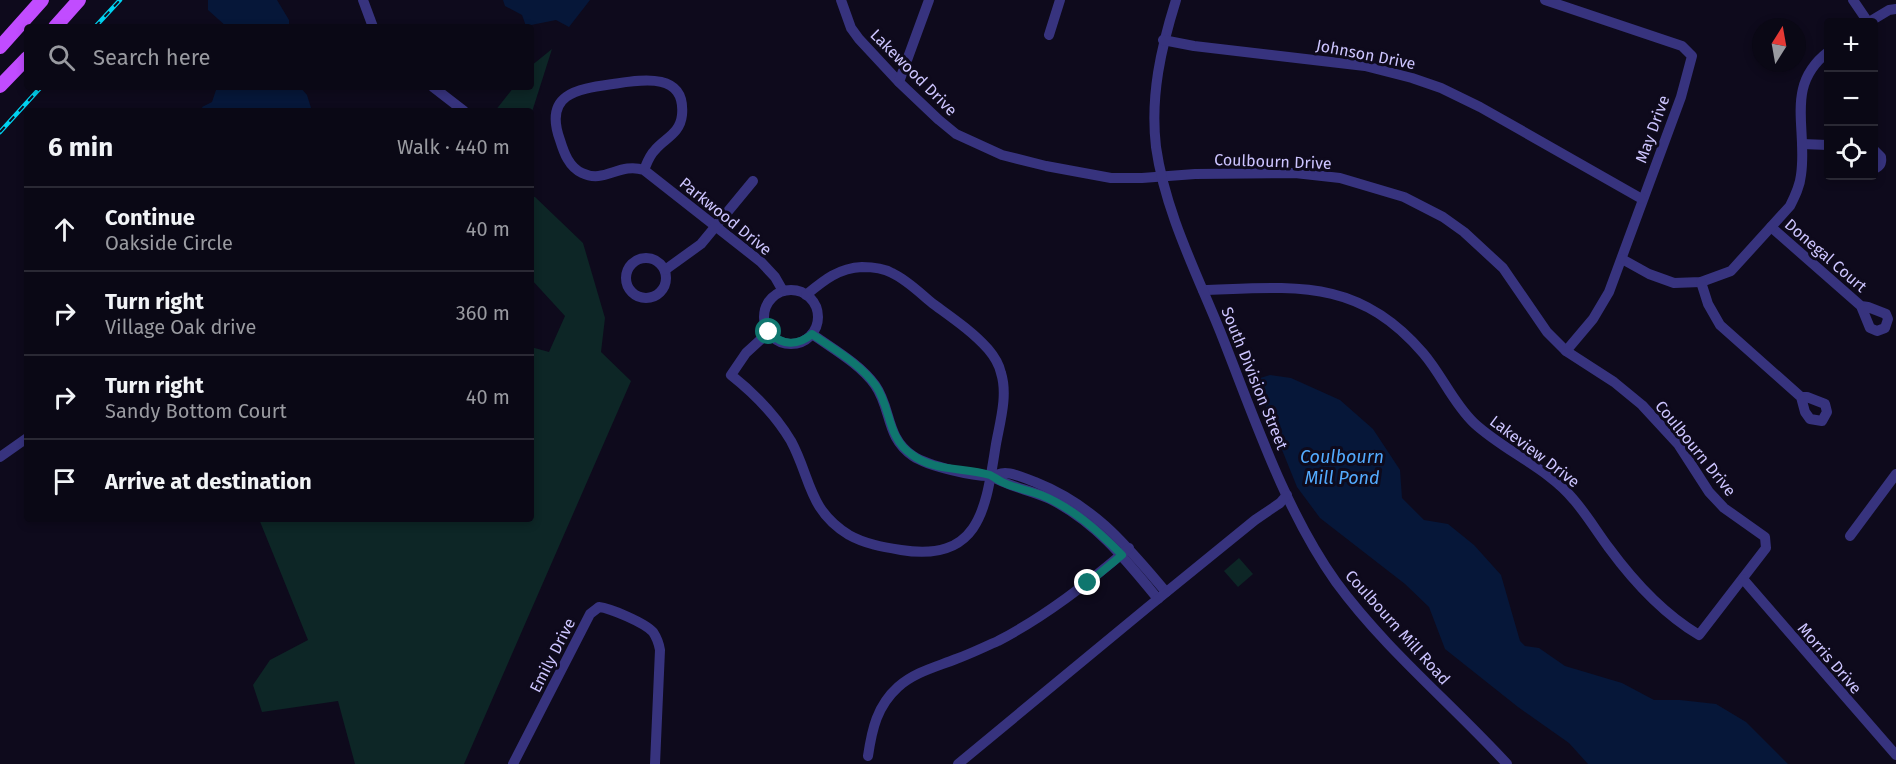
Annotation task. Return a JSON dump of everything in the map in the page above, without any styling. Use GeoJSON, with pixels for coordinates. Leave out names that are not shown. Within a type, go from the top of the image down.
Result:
{"type":"FeatureCollection","features":[{"type":"Feature","properties":{"kind":"main road"},"geometry":{"type":"LineString","coordinates":[[0,47],[42,0]]}},
{"type":"Feature","properties":{"kind":"main road"},"geometry":{"type":"LineString","coordinates":[[58,24],[79,0]]}},
{"type":"Feature","properties":{"kind":"main road"},"geometry":{"type":"LineString","coordinates":[[0,86],[24,61]]}},
{"type":"Feature","properties":{"kind":"street"},"geometry":{"type":"LineString","coordinates":[[363,0],[371,24]]}},
{"type":"Feature","properties":{"kind":"street","name":"Lakewood Drive"},"geometry":{"type":"LineString","coordinates":[[841,0],[851,28],[899,82],[956,134],[1002,155],[1046,166],[1111,177],[1142,178],[1161,175]]}},
{"type":"Feature","properties":{"kind":"street"},"geometry":{"type":"LineString","coordinates":[[899,82],[929,0]]}},
{"type":"Feature","properties":{"kind":"street"},"geometry":{"type":"LineString","coordinates":[[1049,36],[1060,0]]}},
{"type":"Feature","properties":{"kind":"street","name":"South Division Street"},"geometry":{"type":"LineString","coordinates":[[1176,0],[1163,40],[1154,109],[1156,146],[1161,175],[1177,224],[1287,495]]}},
{"type":"Feature","properties":{"kind":"street","name":"May Drive"},"geometry":{"type":"LineString","coordinates":[[1545,0],[1682,46],[1692,56],[1681,97],[1609,292],[1593,318],[1566,351]]}},
{"type":"Feature","properties":{"kind":"street"},"geometry":{"type":"LineString","coordinates":[[1853,0],[1866,18]]}},
{"type":"Feature","properties":{"kind":"street"},"geometry":{"type":"LineString","coordinates":[[1875,18],[1893,6]]}},
{"type":"Feature","properties":{"kind":"street","name":"Johnson Drive"},"geometry":{"type":"LineString","coordinates":[[1163,40],[1365,66],[1427,83],[1480,107],[1642,199]]}},
{"type":"Feature","properties":{"kind":"street"},"geometry":{"type":"LineString","coordinates":[[1622,259],[1649,274],[1674,283],[1701,282],[1731,271],[1790,206],[1797,193],[1802,174],[1800,99],[1810,69],[1824,56]]}},
{"type":"Feature","properties":{"kind":"street"},"geometry":{"type":"LineString","coordinates":[[645,79],[660,81],[673,88],[681,101],[681,122],[674,135],[652,152],[644,170],[622,168],[599,177],[576,170],[567,158],[556,130],[557,110],[564,99],[579,89],[645,79]]}},
{"type":"Feature","properties":{"kind":"street"},"geometry":{"type":"LineString","coordinates":[[437,90],[460,108]]}},
{"type":"Feature","properties":{"kind":"street"},"geometry":{"type":"LineString","coordinates":[[1802,144],[1824,145]]}},
{"type":"Feature","properties":{"kind":"street"},"geometry":{"type":"LineString","coordinates":[[1878,153],[1882,162],[1878,168]]}},
{"type":"Feature","properties":{"kind":"street","name":"Parkwood Drive"},"geometry":{"type":"LineString","coordinates":[[644,170],[769,270],[783,291]]}},
{"type":"Feature","properties":{"kind":"street","name":"Coulbourn Drive"},"geometry":{"type":"LineString","coordinates":[[1161,175],[1316,174],[1355,181],[1404,197],[1443,217],[1464,232],[1503,268],[1547,332],[1566,351],[1614,382],[1642,405],[1678,444],[1709,492],[1724,508],[1765,537],[1766,548],[1699,635]]}},
{"type":"Feature","properties":{"kind":"street"},"geometry":{"type":"LineString","coordinates":[[665,270],[694,251],[717,227],[753,181]]}},
{"type":"Feature","properties":{"kind":"street","name":"Donegal Court"},"geometry":{"type":"LineString","coordinates":[[1771,227],[1861,306]]}},
{"type":"Feature","properties":{"kind":"street"},"geometry":{"type":"LineString","coordinates":[[769,332],[746,352],[730,375],[761,400],[778,421],[797,454],[809,488],[820,508],[841,529],[874,545],[924,553],[947,548],[967,535],[976,524],[986,503],[991,476],[1003,402],[1003,381],[997,362],[978,339],[903,279],[885,270],[863,267],[841,271],[823,281],[806,295]]}},
{"type":"Feature","properties":{"kind":"street"},"geometry":{"type":"LineString","coordinates":[[1701,282],[1708,304],[1720,325],[1801,397]]}},
{"type":"Feature","properties":{"kind":"street","name":"Lakeview Drive"},"geometry":{"type":"LineString","coordinates":[[1203,290],[1269,288],[1319,290],[1360,304],[1388,319],[1426,356],[1458,405],[1472,421],[1491,438],[1567,491],[1609,548],[1656,604],[1699,635]]}},
{"type":"Feature","properties":{"kind":"street"},"geometry":{"type":"LineString","coordinates":[[791,290],[806,295],[813,301],[818,318],[812,334],[805,340],[781,342],[769,332],[765,323],[766,308],[776,295],[783,291],[791,290]]}},
{"type":"Feature","properties":{"kind":"street"},"geometry":{"type":"LineString","coordinates":[[812,334],[860,369],[871,380],[880,394],[892,431],[911,455],[940,468],[991,476],[1003,483],[1042,495],[1066,508],[1125,552],[1162,596]]}},
{"type":"Feature","properties":{"kind":"street"},"geometry":{"type":"LineString","coordinates":[[0,457],[24,440]]}},
{"type":"Feature","properties":{"kind":"street"},"geometry":{"type":"LineString","coordinates":[[1850,536],[1896,474]]}},
{"type":"Feature","properties":{"kind":"street"},"geometry":{"type":"LineString","coordinates":[[958,764],[1287,495]]}},
{"type":"Feature","properties":{"kind":"street","name":"Coulbourn Mill Road"},"geometry":{"type":"LineString","coordinates":[[1287,495],[1319,556],[1349,598],[1397,652],[1507,764]]}},
{"type":"Feature","properties":{"kind":"street"},"geometry":{"type":"LineString","coordinates":[[868,756],[873,725],[880,709],[890,694],[906,680],[977,650],[1030,623],[1066,599],[1125,552]]}},
{"type":"Feature","properties":{"kind":"street","name":"Morris Drive"},"geometry":{"type":"LineString","coordinates":[[1743,579],[1896,755]]}},
{"type":"Feature","properties":{"kind":"street","name":"Emily Drive"},"geometry":{"type":"LineString","coordinates":[[513,764],[590,614],[599,607],[608,608],[651,630],[658,641],[660,650],[655,764]]}},
{"type":"Feature","properties":{"kind":"green space"},"geometry":{"type":"Polygon","coordinates":[[[552,49],[533,108],[497,108],[512,90],[534,90],[534,64],[552,49]]]}},
{"type":"Feature","properties":{"kind":"green space"},"geometry":{"type":"Polygon","coordinates":[[[534,197],[583,243],[605,318],[601,352],[631,381],[464,764],[355,764],[338,701],[262,712],[253,685],[270,660],[308,640],[260,522],[534,522],[534,348],[549,352],[565,316],[534,282],[534,197]]]}},
{"type":"Feature","properties":{"kind":"green space"},"geometry":{"type":"Polygon","coordinates":[[[1239,558],[1253,574],[1238,587],[1224,571],[1239,558]]]}},
{"type":"Feature","properties":{"kind":"water"},"geometry":{"type":"Polygon","coordinates":[[[208,0],[277,0],[289,24],[224,24],[208,10],[208,0]]]}},
{"type":"Feature","properties":{"kind":"water"},"geometry":{"type":"Polygon","coordinates":[[[503,0],[590,0],[569,27],[556,20],[525,24],[522,15],[505,6],[503,0]]]}},
{"type":"Feature","properties":{"kind":"water"},"geometry":{"type":"Polygon","coordinates":[[[216,90],[303,90],[307,95],[311,108],[202,108],[212,102],[216,90]]]}},
{"type":"Feature","properties":{"kind":"water","name":"Coulbourn Mill Pond"},"geometry":{"type":"Polygon","coordinates":[[[1270,375],[1291,378],[1340,400],[1373,429],[1400,470],[1402,498],[1424,520],[1448,524],[1474,545],[1501,575],[1520,641],[1525,646],[1539,648],[1565,666],[1622,683],[1654,700],[1716,704],[1746,722],[1788,764],[1588,764],[1569,743],[1518,707],[1445,649],[1429,607],[1405,584],[1320,518],[1297,487],[1270,420],[1257,379],[1270,375]]]}},
{"type":"Feature","properties":{"kind":"railway"},"geometry":{"type":"LineString","coordinates":[[98,24],[120,0]]}},
{"type":"Feature","properties":{"kind":"railway"},"geometry":{"type":"LineString","coordinates":[[0,132],[38,90]]}},
{"type":"Feature","properties":{"kind":"route"},"geometry":{"type":"LineString","coordinates":[[769,332],[781,342],[789,343],[805,340],[812,334],[860,369],[877,387],[892,431],[898,441],[904,449],[921,461],[940,468],[991,476],[1003,483],[1042,495],[1086,521],[1122,555],[1088,583]]}}]}
